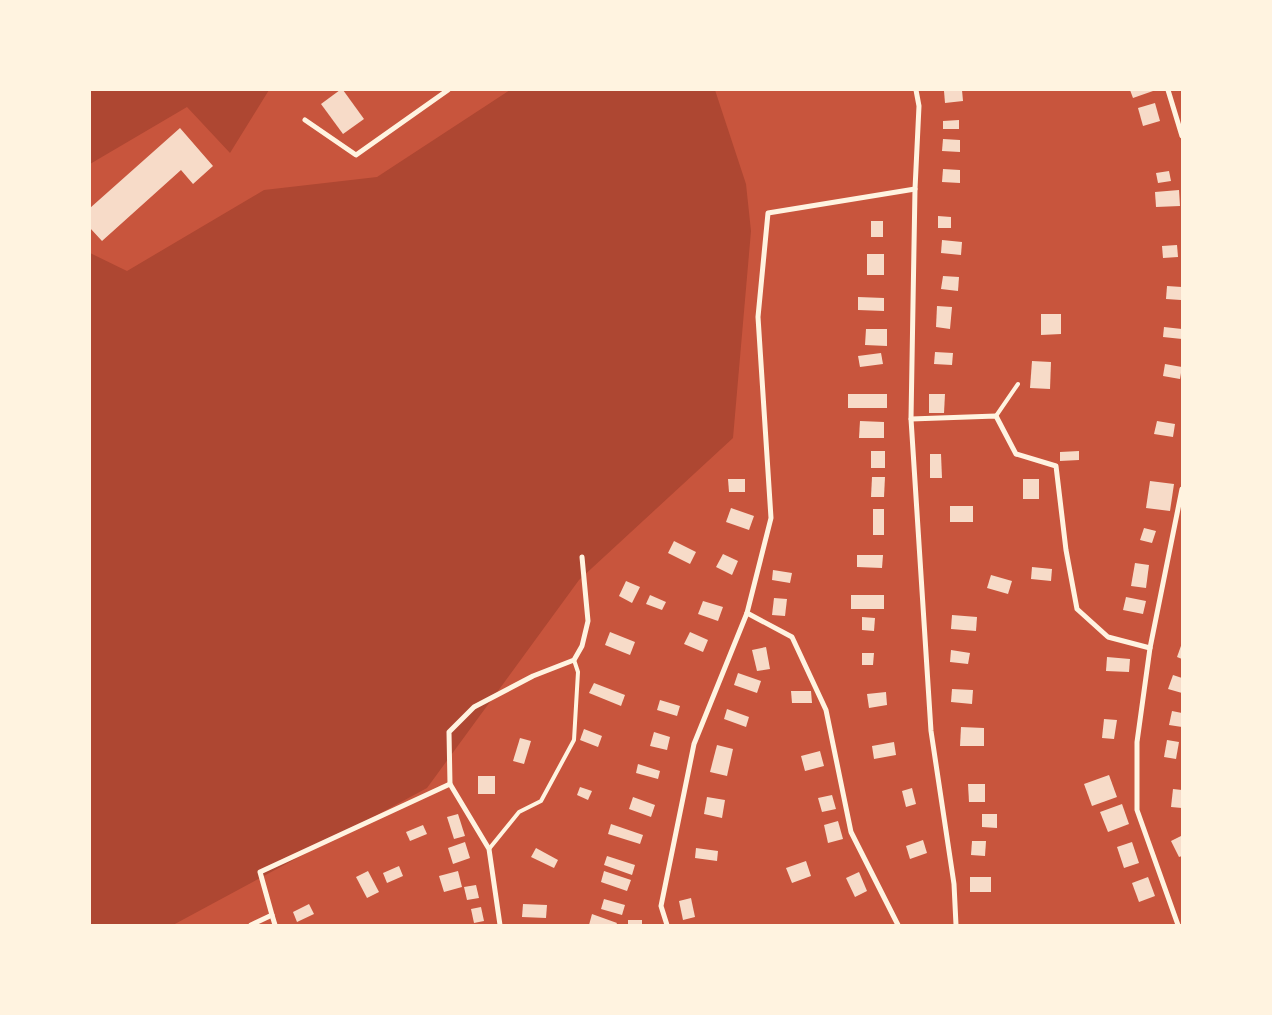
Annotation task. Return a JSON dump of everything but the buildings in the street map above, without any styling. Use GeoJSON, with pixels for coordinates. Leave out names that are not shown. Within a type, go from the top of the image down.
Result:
{"type":"FeatureCollection","features":[{"type":"Feature","properties":{"kind":"street"},"geometry":{"type":"LineString","coordinates":[[305,120],[356,155],[448,90]]}},
{"type":"Feature","properties":{"kind":"street"},"geometry":{"type":"LineString","coordinates":[[916,90],[919,106],[915,189],[911,419],[930,731],[954,884],[956,925]]}},
{"type":"Feature","properties":{"kind":"street"},"geometry":{"type":"LineString","coordinates":[[1168,90],[1182,136]]}},
{"type":"Feature","properties":{"kind":"street"},"geometry":{"type":"LineString","coordinates":[[667,925],[661,906],[694,744],[747,613],[771,518],[758,318],[768,213],[915,189]]}},
{"type":"Feature","properties":{"kind":"street"},"geometry":{"type":"LineString","coordinates":[[911,419],[996,416],[1016,454],[1056,466],[1066,550],[1077,609],[1108,637],[1150,648]]}},
{"type":"Feature","properties":{"kind":"street"},"geometry":{"type":"LineString","coordinates":[[1178,925],[1137,810],[1137,742],[1150,648],[1182,489]]}},
{"type":"Feature","properties":{"kind":"street"},"geometry":{"type":"LineString","coordinates":[[500,925],[489,849],[450,784],[449,732],[474,707],[533,676],[574,660],[582,646],[588,621],[582,557]]}},
{"type":"Feature","properties":{"kind":"street"},"geometry":{"type":"LineString","coordinates":[[747,613],[792,638],[826,710],[851,832],[898,925]]}},
{"type":"Feature","properties":{"kind":"street"},"geometry":{"type":"LineString","coordinates":[[275,925],[260,872],[450,784]]}},
{"type":"Feature","properties":{"kind":"street"},"geometry":{"type":"LineString","coordinates":[[251,925],[272,916]]}},
{"type":"Feature","properties":{"kind":"lane"},"geometry":{"type":"LineString","coordinates":[[996,416],[1018,384]]}},
{"type":"Feature","properties":{"kind":"lane"},"geometry":{"type":"LineString","coordinates":[[489,849],[519,812],[541,801],[574,740],[578,672],[574,660]]}},
{"type":"Feature","properties":{"kind":"shaded area"},"geometry":{"type":"Polygon","coordinates":[[[90,90],[269,90],[230,153],[187,107],[90,164],[90,90]]]}},
{"type":"Feature","properties":{"kind":"shaded area"},"geometry":{"type":"Polygon","coordinates":[[[510,90],[715,90],[746,184],[751,231],[733,438],[579,580],[427,788],[173,925],[90,925],[90,253],[127,271],[264,190],[377,177],[510,90]]]}}]}
